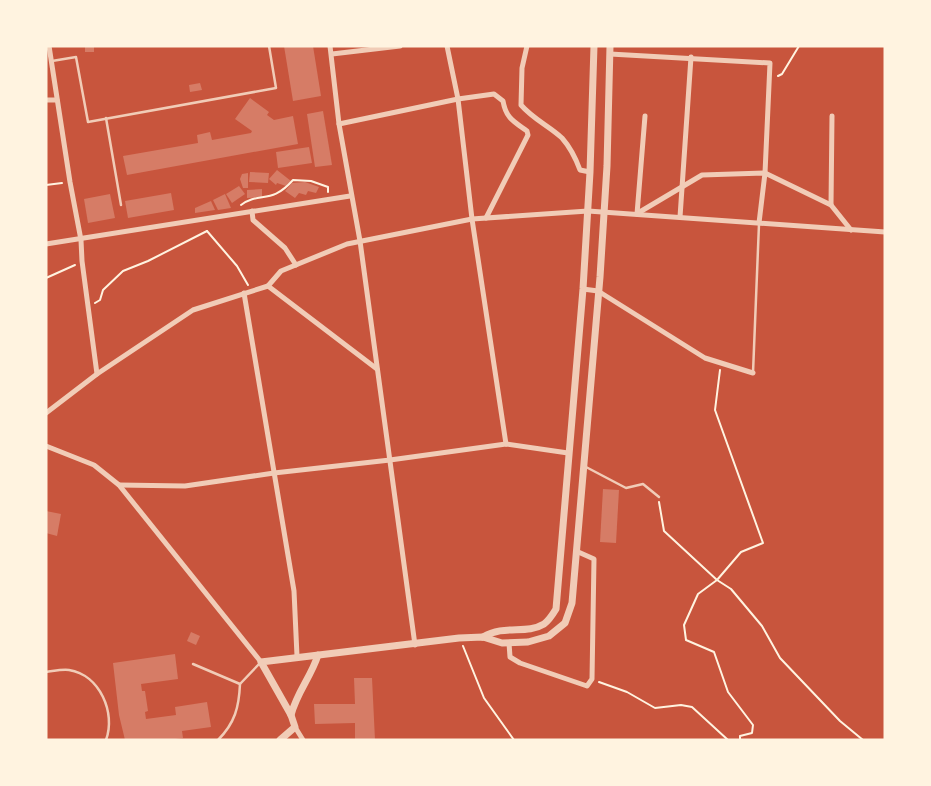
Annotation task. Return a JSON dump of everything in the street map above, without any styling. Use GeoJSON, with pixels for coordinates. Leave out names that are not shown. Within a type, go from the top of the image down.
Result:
{"type":"FeatureCollection","features":[{"type":"Feature","properties":{"kind":"street"},"geometry":{"type":"LineString","coordinates":[[49,46],[81,240],[97,374]]}},
{"type":"Feature","properties":{"kind":"street"},"geometry":{"type":"LineString","coordinates":[[330,46],[350,196],[360,242],[415,645]]}},
{"type":"Feature","properties":{"kind":"street"},"geometry":{"type":"LineString","coordinates":[[332,54],[400,46]]}},
{"type":"Feature","properties":{"kind":"street"},"geometry":{"type":"LineString","coordinates":[[447,46],[458,99],[472,219],[506,444]]}},
{"type":"Feature","properties":{"kind":"street"},"geometry":{"type":"LineString","coordinates":[[526,46],[522,68],[521,105],[531,117],[562,138],[574,154],[580,170],[590,172]]}},
{"type":"Feature","properties":{"kind":"street"},"geometry":{"type":"LineString","coordinates":[[261,662],[297,656],[415,645],[483,636],[495,630],[531,628],[545,624],[556,609],[583,289],[590,172],[594,46]]}},
{"type":"Feature","properties":{"kind":"street"},"geometry":{"type":"LineString","coordinates":[[483,636],[502,643],[528,642],[548,636],[565,623],[572,603],[598,291],[610,50],[770,63],[765,173],[759,223]]}},
{"type":"Feature","properties":{"kind":"street"},"geometry":{"type":"LineString","coordinates":[[680,217],[691,57]]}},
{"type":"Feature","properties":{"kind":"street"},"geometry":{"type":"LineString","coordinates":[[339,124],[458,99],[494,94],[503,101],[505,112],[511,122],[527,131],[528,135],[486,218]]}},
{"type":"Feature","properties":{"kind":"street"},"geometry":{"type":"LineString","coordinates":[[46,100],[57,100]]}},
{"type":"Feature","properties":{"kind":"street"},"geometry":{"type":"LineString","coordinates":[[637,214],[645,116]]}},
{"type":"Feature","properties":{"kind":"street"},"geometry":{"type":"LineString","coordinates":[[831,205],[832,116]]}},
{"type":"Feature","properties":{"kind":"street"},"geometry":{"type":"LineString","coordinates":[[637,214],[702,175],[765,173],[831,205],[851,230]]}},
{"type":"Feature","properties":{"kind":"street"},"geometry":{"type":"LineString","coordinates":[[46,244],[81,240],[350,196]]}},
{"type":"Feature","properties":{"kind":"street"},"geometry":{"type":"LineString","coordinates":[[46,413],[97,374],[193,310],[268,286],[281,271],[348,244],[472,219],[588,210],[885,232]]}},
{"type":"Feature","properties":{"kind":"street"},"geometry":{"type":"LineString","coordinates":[[252,211],[253,220],[285,248],[296,265]]}},
{"type":"Feature","properties":{"kind":"street"},"geometry":{"type":"LineString","coordinates":[[268,286],[377,369]]}},
{"type":"Feature","properties":{"kind":"street"},"geometry":{"type":"LineString","coordinates":[[583,289],[598,291],[705,358],[753,373]]}},
{"type":"Feature","properties":{"kind":"street"},"geometry":{"type":"LineString","coordinates":[[244,293],[294,591],[297,656]]}},
{"type":"Feature","properties":{"kind":"street"},"geometry":{"type":"LineString","coordinates":[[119,486],[186,486],[506,444],[568,453]]}},
{"type":"Feature","properties":{"kind":"street"},"geometry":{"type":"LineString","coordinates":[[46,446],[94,465],[119,486],[261,662],[303,740]]}},
{"type":"Feature","properties":{"kind":"street"},"geometry":{"type":"LineString","coordinates":[[509,642],[510,657],[520,663],[586,686],[592,679],[594,559],[576,551]]}},
{"type":"Feature","properties":{"kind":"street"},"geometry":{"type":"LineString","coordinates":[[291,715],[298,694],[314,669],[318,655]]}},
{"type":"Feature","properties":{"kind":"street"},"geometry":{"type":"LineString","coordinates":[[280,740],[295,727]]}},
{"type":"Feature","properties":{"kind":"lane"},"geometry":{"type":"LineString","coordinates":[[52,61],[76,58],[88,122],[276,88],[269,46]]}},
{"type":"Feature","properties":{"kind":"lane"},"geometry":{"type":"LineString","coordinates":[[106,118],[121,205]]}},
{"type":"Feature","properties":{"kind":"lane"},"geometry":{"type":"LineString","coordinates":[[753,373],[759,223]]}},
{"type":"Feature","properties":{"kind":"lane"},"geometry":{"type":"LineString","coordinates":[[583,466],[626,488],[643,484],[659,497]]}},
{"type":"Feature","properties":{"kind":"lane"},"geometry":{"type":"LineString","coordinates":[[218,740],[231,727],[239,704],[240,684],[261,662]]}},
{"type":"Feature","properties":{"kind":"lane"},"geometry":{"type":"LineString","coordinates":[[193,664],[240,684]]}},
{"type":"Feature","properties":{"kind":"lane"},"geometry":{"type":"LineString","coordinates":[[46,672],[68,670],[78,672],[97,687],[108,706],[110,719],[106,740]]}},
{"type":"Feature","properties":{"kind":"path"},"geometry":{"type":"LineString","coordinates":[[770,80],[782,74],[799,46]]}},
{"type":"Feature","properties":{"kind":"path"},"geometry":{"type":"LineString","coordinates":[[231,215],[231,210],[248,200],[273,196],[282,192],[293,180],[310,181],[328,188],[329,199]]}},
{"type":"Feature","properties":{"kind":"path"},"geometry":{"type":"LineString","coordinates":[[46,185],[70,182]]}},
{"type":"Feature","properties":{"kind":"path"},"geometry":{"type":"LineString","coordinates":[[88,306],[100,300],[103,290],[123,271],[148,261],[207,231],[237,266],[252,291]]}},
{"type":"Feature","properties":{"kind":"path"},"geometry":{"type":"LineString","coordinates":[[46,278],[82,261]]}},
{"type":"Feature","properties":{"kind":"path"},"geometry":{"type":"LineString","coordinates":[[720,363],[715,410],[763,543],[741,552],[717,580],[698,594],[684,625],[686,640],[714,652],[728,692],[753,724],[752,733],[740,736],[740,740]]}},
{"type":"Feature","properties":{"kind":"path"},"geometry":{"type":"LineString","coordinates":[[659,497],[664,531],[717,580],[731,589],[762,626],[780,658],[840,720],[863,740]]}},
{"type":"Feature","properties":{"kind":"path"},"geometry":{"type":"LineString","coordinates":[[459,638],[484,698],[514,740]]}},
{"type":"Feature","properties":{"kind":"path"},"geometry":{"type":"LineString","coordinates":[[592,679],[627,692],[655,708],[681,705],[692,707],[728,740]]}},
{"type":"Feature","properties":{"kind":"building"},"geometry":{"type":"Polygon","coordinates":[[[85,46],[94,46],[94,52],[85,52],[85,46]]]}},
{"type":"Feature","properties":{"kind":"building"},"geometry":{"type":"Polygon","coordinates":[[[284,46],[313,46],[321,96],[293,101],[284,46]]]}},
{"type":"Feature","properties":{"kind":"building"},"geometry":{"type":"Polygon","coordinates":[[[200,83],[202,90],[190,92],[189,85],[200,83]]]}},
{"type":"Feature","properties":{"kind":"building"},"geometry":{"type":"Polygon","coordinates":[[[250,98],[269,112],[267,115],[274,120],[293,116],[298,144],[127,175],[123,156],[198,143],[197,135],[210,132],[212,140],[251,133],[252,131],[235,119],[250,98]]]}},
{"type":"Feature","properties":{"kind":"building"},"geometry":{"type":"Polygon","coordinates":[[[323,111],[332,165],[315,167],[307,114],[323,111]]]}},
{"type":"Feature","properties":{"kind":"building"},"geometry":{"type":"Polygon","coordinates":[[[309,147],[312,163],[278,168],[276,152],[309,147]]]}},
{"type":"Feature","properties":{"kind":"building"},"geometry":{"type":"Polygon","coordinates":[[[277,170],[291,181],[286,186],[277,183],[276,185],[269,179],[277,170]]]}},
{"type":"Feature","properties":{"kind":"building"},"geometry":{"type":"Polygon","coordinates":[[[250,172],[269,173],[268,183],[249,182],[250,172]]]}},
{"type":"Feature","properties":{"kind":"building"},"geometry":{"type":"Polygon","coordinates":[[[248,173],[248,188],[243,188],[240,179],[242,174],[248,173]]]}},
{"type":"Feature","properties":{"kind":"building"},"geometry":{"type":"Polygon","coordinates":[[[305,182],[319,187],[316,193],[308,191],[306,195],[299,193],[295,198],[285,191],[292,183],[305,182]]]}},
{"type":"Feature","properties":{"kind":"building"},"geometry":{"type":"Polygon","coordinates":[[[239,186],[245,194],[232,203],[226,194],[239,186]]]}},
{"type":"Feature","properties":{"kind":"building"},"geometry":{"type":"Polygon","coordinates":[[[262,189],[262,197],[247,198],[247,190],[262,189]]]}},
{"type":"Feature","properties":{"kind":"building"},"geometry":{"type":"Polygon","coordinates":[[[171,193],[174,210],[128,218],[125,201],[171,193]]]}},
{"type":"Feature","properties":{"kind":"building"},"geometry":{"type":"Polygon","coordinates":[[[110,194],[115,218],[88,223],[84,199],[110,194]]]}},
{"type":"Feature","properties":{"kind":"building"},"geometry":{"type":"Polygon","coordinates":[[[225,194],[231,208],[218,210],[213,200],[225,194]]]}},
{"type":"Feature","properties":{"kind":"building"},"geometry":{"type":"Polygon","coordinates":[[[211,201],[215,210],[195,213],[195,208],[211,201]]]}},
{"type":"Feature","properties":{"kind":"building"},"geometry":{"type":"Polygon","coordinates":[[[603,489],[619,490],[616,543],[600,542],[603,489]]]}},
{"type":"Feature","properties":{"kind":"building"},"geometry":{"type":"Polygon","coordinates":[[[46,511],[61,514],[57,536],[46,533],[46,511]]]}},
{"type":"Feature","properties":{"kind":"building"},"geometry":{"type":"Polygon","coordinates":[[[191,632],[200,636],[196,645],[187,641],[191,632]]]}},
{"type":"Feature","properties":{"kind":"building"},"geometry":{"type":"Polygon","coordinates":[[[175,654],[178,679],[141,684],[142,691],[145,691],[148,711],[145,712],[146,719],[176,715],[175,707],[207,702],[211,727],[182,731],[183,738],[125,740],[119,715],[113,663],[175,654]]]}},
{"type":"Feature","properties":{"kind":"building"},"geometry":{"type":"Polygon","coordinates":[[[354,678],[372,678],[375,740],[355,740],[355,723],[315,724],[314,704],[355,704],[354,678]]]}}]}
